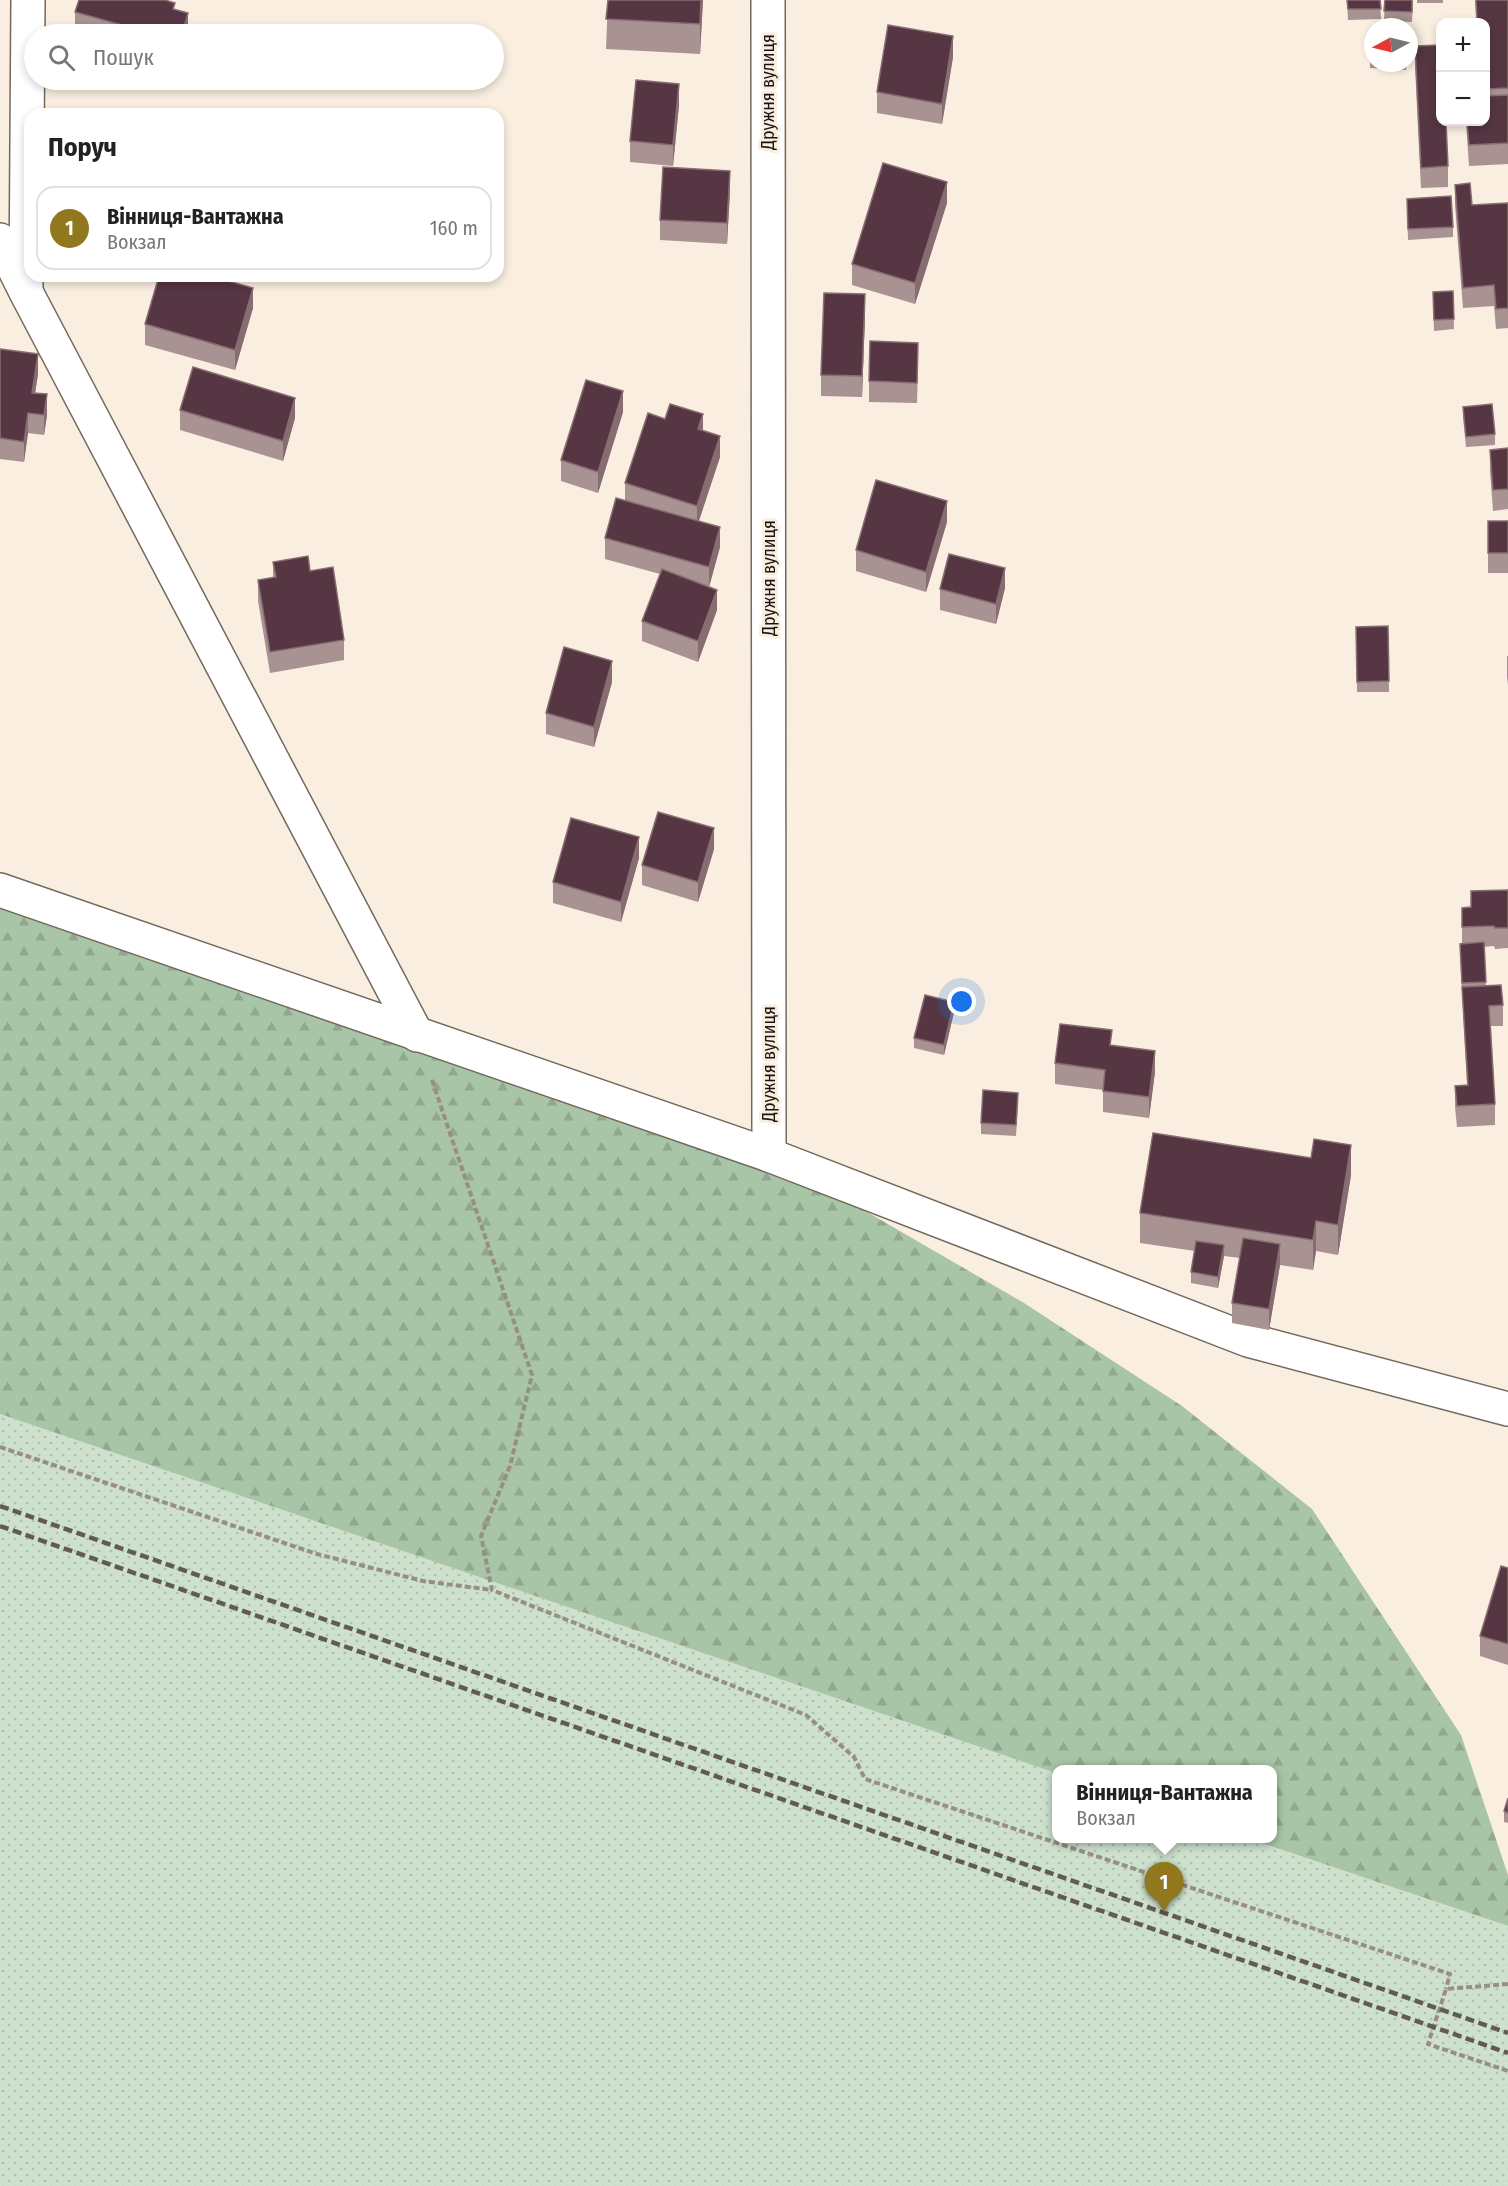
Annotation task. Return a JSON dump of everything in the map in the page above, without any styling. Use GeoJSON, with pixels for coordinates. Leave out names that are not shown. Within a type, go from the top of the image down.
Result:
{"type":"FeatureCollection","features":[{"type":"Feature","properties":{"kind":"street"},"geometry":{"type":"LineString","coordinates":[[28,0],[28,24]]}},
{"type":"Feature","properties":{"kind":"street","name":"Дружня вулиця"},"geometry":{"type":"LineString","coordinates":[[768,0],[769,1155]]}},
{"type":"Feature","properties":{"kind":"street"},"geometry":{"type":"LineString","coordinates":[[27,90],[27,108]]}},
{"type":"Feature","properties":{"kind":"street"},"geometry":{"type":"LineString","coordinates":[[0,240],[417,1035]]}},
{"type":"Feature","properties":{"kind":"street"},"geometry":{"type":"LineString","coordinates":[[26,282],[26,292]]}},
{"type":"Feature","properties":{"kind":"street"},"geometry":{"type":"LineString","coordinates":[[0,890],[769,1155],[1248,1340],[1508,1409]]}},
{"type":"Feature","properties":{"kind":"path"},"geometry":{"type":"LineString","coordinates":[[417,1035],[532,1374],[510,1466],[481,1536],[492,1590]]}},
{"type":"Feature","properties":{"kind":"path"},"geometry":{"type":"LineString","coordinates":[[0,1447],[317,1554],[423,1581],[492,1590],[806,1715],[854,1757],[865,1779],[1052,1841]]}},
{"type":"Feature","properties":{"kind":"path"},"geometry":{"type":"LineString","coordinates":[[1057,1843],[1450,1974],[1428,2044],[1508,2071]]}},
{"type":"Feature","properties":{"kind":"path"},"geometry":{"type":"LineString","coordinates":[[1446,1989],[1508,1984]]}},
{"type":"Feature","properties":{"kind":"green space"},"geometry":{"type":"Polygon","coordinates":[[[0,890],[769,1155],[1024,1303],[1182,1406],[1312,1509],[1461,1735],[1508,1875],[1508,1926],[1262,1843],[1277,1843],[1277,1765],[1052,1765],[1052,1772],[0,1414],[0,890]]]}},
{"type":"Feature","properties":{"kind":"green space"},"geometry":{"type":"Polygon","coordinates":[[[0,1414],[1052,1772],[1052,1843],[1262,1843],[1508,1926],[1508,2186],[0,2186],[0,1414]]]}},
{"type":"Feature","properties":{"kind":"building"},"geometry":{"type":"Polygon","coordinates":[[[79,0],[165,0],[175,3],[173,9],[188,13],[185,24],[118,24],[75,12],[79,0]]]}},
{"type":"Feature","properties":{"kind":"building"},"geometry":{"type":"Polygon","coordinates":[[[608,0],[701,0],[700,24],[606,19],[608,0]]]}},
{"type":"Feature","properties":{"kind":"building"},"geometry":{"type":"Polygon","coordinates":[[[1347,0],[1380,0],[1381,9],[1348,9],[1347,0]]]}},
{"type":"Feature","properties":{"kind":"building"},"geometry":{"type":"Polygon","coordinates":[[[1385,0],[1412,0],[1412,12],[1384,11],[1385,0]]]}},
{"type":"Feature","properties":{"kind":"building"},"geometry":{"type":"Polygon","coordinates":[[[1476,0],[1508,0],[1508,88],[1490,89],[1490,18],[1477,18],[1476,0]]]}},
{"type":"Feature","properties":{"kind":"building"},"geometry":{"type":"Polygon","coordinates":[[[888,25],[953,36],[942,104],[877,92],[888,25]]]}},
{"type":"Feature","properties":{"kind":"building"},"geometry":{"type":"Polygon","coordinates":[[[1436,45],[1436,126],[1446,126],[1448,166],[1421,168],[1416,72],[1418,46],[1436,45]]]}},
{"type":"Feature","properties":{"kind":"building"},"geometry":{"type":"Polygon","coordinates":[[[636,80],[679,84],[673,145],[630,141],[636,80]]]}},
{"type":"Feature","properties":{"kind":"building"},"geometry":{"type":"Polygon","coordinates":[[[1508,95],[1508,143],[1469,145],[1467,126],[1490,126],[1490,96],[1508,95]]]}},
{"type":"Feature","properties":{"kind":"building"},"geometry":{"type":"Polygon","coordinates":[[[883,163],[947,182],[915,283],[852,264],[883,163]]]}},
{"type":"Feature","properties":{"kind":"building"},"geometry":{"type":"Polygon","coordinates":[[[663,167],[730,171],[727,223],[660,220],[663,167]]]}},
{"type":"Feature","properties":{"kind":"building"},"geometry":{"type":"Polygon","coordinates":[[[1470,183],[1472,205],[1508,203],[1508,308],[1496,309],[1494,285],[1463,288],[1455,185],[1470,183]]]}},
{"type":"Feature","properties":{"kind":"building"},"geometry":{"type":"Polygon","coordinates":[[[1451,196],[1453,227],[1408,229],[1407,199],[1451,196]]]}},
{"type":"Feature","properties":{"kind":"building"},"geometry":{"type":"Polygon","coordinates":[[[157,282],[232,282],[253,288],[235,350],[145,324],[157,282]]]}},
{"type":"Feature","properties":{"kind":"building"},"geometry":{"type":"Polygon","coordinates":[[[1453,291],[1454,319],[1434,320],[1433,292],[1453,291]]]}},
{"type":"Feature","properties":{"kind":"building"},"geometry":{"type":"Polygon","coordinates":[[[824,293],[865,294],[862,376],[821,375],[824,293]]]}},
{"type":"Feature","properties":{"kind":"building"},"geometry":{"type":"Polygon","coordinates":[[[870,341],[918,343],[917,383],[869,381],[870,341]]]}},
{"type":"Feature","properties":{"kind":"building"},"geometry":{"type":"Polygon","coordinates":[[[0,349],[38,354],[32,393],[47,394],[44,415],[28,413],[24,442],[0,438],[0,349]]]}},
{"type":"Feature","properties":{"kind":"building"},"geometry":{"type":"Polygon","coordinates":[[[193,367],[295,398],[283,441],[180,410],[193,367]]]}},
{"type":"Feature","properties":{"kind":"building"},"geometry":{"type":"Polygon","coordinates":[[[586,380],[623,391],[598,472],[561,460],[586,380]]]}},
{"type":"Feature","properties":{"kind":"building"},"geometry":{"type":"Polygon","coordinates":[[[670,404],[703,414],[698,429],[720,436],[697,506],[625,483],[648,413],[665,419],[670,404]]]}},
{"type":"Feature","properties":{"kind":"building"},"geometry":{"type":"Polygon","coordinates":[[[1492,404],[1495,434],[1466,437],[1463,407],[1492,404]]]}},
{"type":"Feature","properties":{"kind":"building"},"geometry":{"type":"Polygon","coordinates":[[[1508,448],[1508,489],[1493,490],[1490,450],[1508,448]]]}},
{"type":"Feature","properties":{"kind":"building"},"geometry":{"type":"Polygon","coordinates":[[[876,480],[947,501],[926,572],[856,550],[876,480]]]}},
{"type":"Feature","properties":{"kind":"building"},"geometry":{"type":"Polygon","coordinates":[[[616,498],[720,527],[709,567],[605,538],[616,498]]]}},
{"type":"Feature","properties":{"kind":"building"},"geometry":{"type":"Polygon","coordinates":[[[1488,521],[1508,521],[1508,553],[1488,553],[1488,521]]]}},
{"type":"Feature","properties":{"kind":"building"},"geometry":{"type":"Polygon","coordinates":[[[949,554],[1005,568],[996,604],[940,589],[949,554]]]}},
{"type":"Feature","properties":{"kind":"building"},"geometry":{"type":"Polygon","coordinates":[[[308,556],[310,571],[333,567],[344,640],[270,652],[258,580],[276,577],[273,562],[308,556]]]}},
{"type":"Feature","properties":{"kind":"building"},"geometry":{"type":"Polygon","coordinates":[[[662,569],[717,590],[698,641],[642,621],[662,569]]]}},
{"type":"Feature","properties":{"kind":"building"},"geometry":{"type":"Polygon","coordinates":[[[1388,626],[1389,681],[1357,682],[1356,627],[1388,626]]]}},
{"type":"Feature","properties":{"kind":"building"},"geometry":{"type":"Polygon","coordinates":[[[564,647],[612,661],[594,727],[546,713],[564,647]]]}},
{"type":"Feature","properties":{"kind":"building"},"geometry":{"type":"Polygon","coordinates":[[[658,812],[714,828],[698,882],[642,865],[658,812]]]}},
{"type":"Feature","properties":{"kind":"building"},"geometry":{"type":"Polygon","coordinates":[[[571,818],[639,837],[621,902],[553,882],[571,818]]]}},
{"type":"Feature","properties":{"kind":"building"},"geometry":{"type":"Polygon","coordinates":[[[1508,890],[1508,928],[1462,927],[1462,908],[1471,907],[1471,891],[1508,890]]]}},
{"type":"Feature","properties":{"kind":"building"},"geometry":{"type":"Polygon","coordinates":[[[1484,942],[1486,982],[1462,983],[1460,944],[1484,942]]]}},
{"type":"Feature","properties":{"kind":"building"},"geometry":{"type":"Polygon","coordinates":[[[1501,985],[1503,1005],[1489,1006],[1495,1104],[1457,1106],[1455,1086],[1468,1085],[1462,987],[1501,985]]]}},
{"type":"Feature","properties":{"kind":"building"},"geometry":{"type":"Polygon","coordinates":[[[925,995],[954,1002],[944,1045],[914,1038],[925,995]]]}},
{"type":"Feature","properties":{"kind":"building"},"geometry":{"type":"Polygon","coordinates":[[[1060,1024],[1112,1030],[1110,1045],[1155,1051],[1149,1097],[1103,1091],[1105,1070],[1055,1063],[1060,1024]]]}},
{"type":"Feature","properties":{"kind":"building"},"geometry":{"type":"Polygon","coordinates":[[[983,1090],[1018,1093],[1016,1125],[981,1123],[983,1090]]]}},
{"type":"Feature","properties":{"kind":"building"},"geometry":{"type":"Polygon","coordinates":[[[1153,1133],[1311,1158],[1314,1139],[1351,1145],[1338,1225],[1316,1221],[1313,1240],[1140,1213],[1153,1133]]]}},
{"type":"Feature","properties":{"kind":"building"},"geometry":{"type":"Polygon","coordinates":[[[1243,1238],[1280,1244],[1269,1309],[1232,1303],[1243,1238]]]}},
{"type":"Feature","properties":{"kind":"building"},"geometry":{"type":"Polygon","coordinates":[[[1196,1241],[1224,1245],[1218,1277],[1191,1272],[1196,1241]]]}},
{"type":"Feature","properties":{"kind":"building"},"geometry":{"type":"Polygon","coordinates":[[[1501,1566],[1508,1568],[1508,1644],[1480,1636],[1501,1566]]]}},
{"type":"Feature","properties":{"kind":"building"},"geometry":{"type":"Polygon","coordinates":[[[1508,1798],[1508,1813],[1504,1811],[1508,1798]]]}},
{"type":"Feature","properties":{"kind":"railway"},"geometry":{"type":"LineString","coordinates":[[0,1506],[1508,2033]]}},
{"type":"Feature","properties":{"kind":"railway"},"geometry":{"type":"LineString","coordinates":[[0,1526],[1508,2053]]}},
{"type":"Feature","properties":{"kind":"place","name":"Вінниця-Вантажна"},"geometry":{"type":"Point","coordinates":[1164,1912]}}]}
